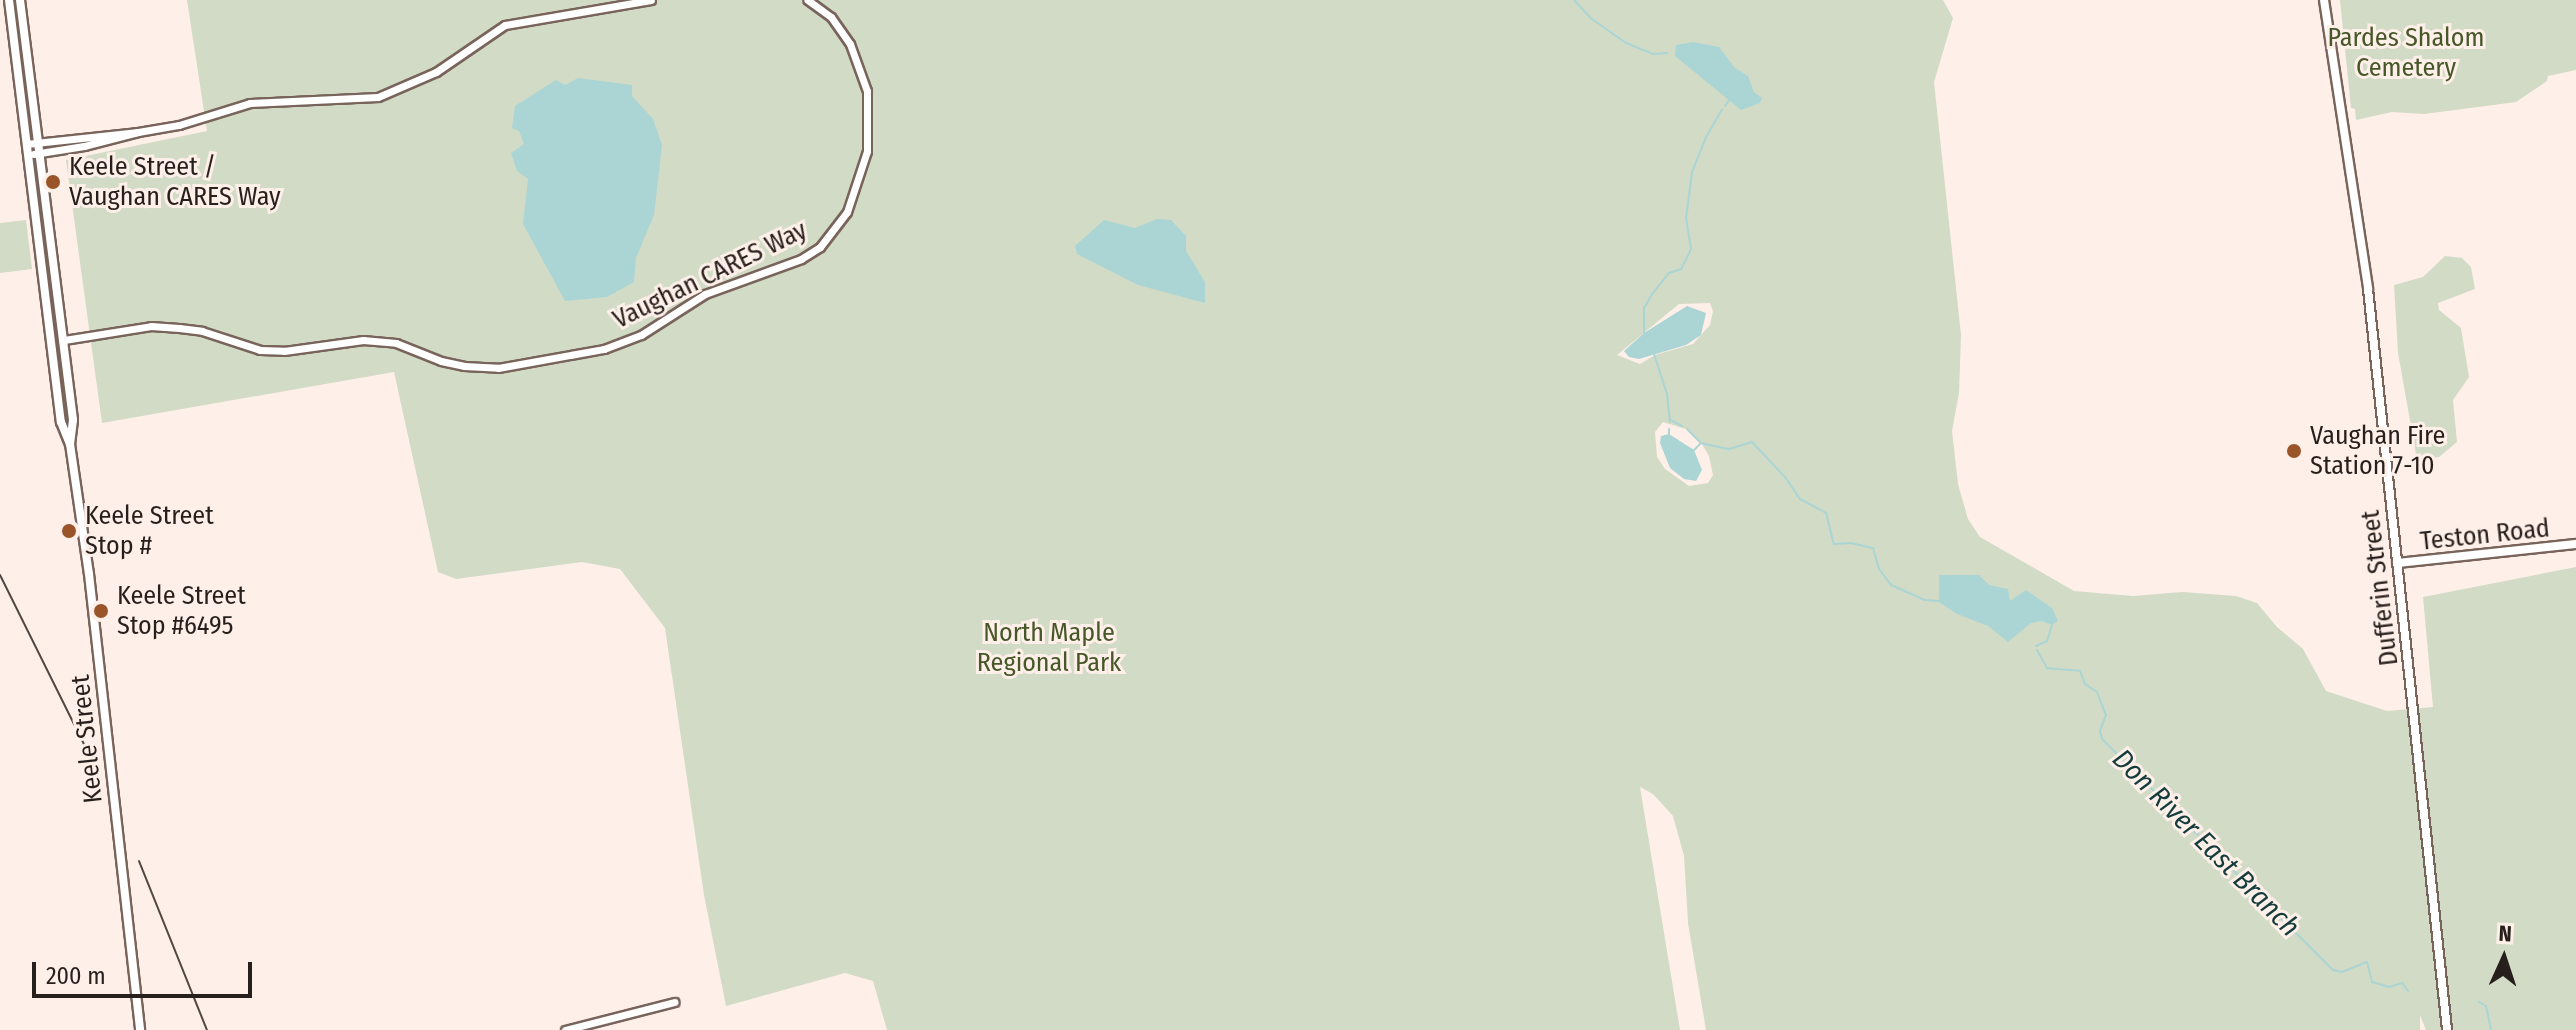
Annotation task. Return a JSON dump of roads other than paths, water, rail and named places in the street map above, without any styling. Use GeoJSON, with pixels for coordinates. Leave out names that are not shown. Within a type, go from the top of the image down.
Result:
{"type":"FeatureCollection","features":[{"type":"Feature","properties":{"kind":"main road","name":"Keele Street"},"geometry":{"type":"LineString","coordinates":[[9,0],[61,422],[70,444],[89,574],[140,1030]]}},
{"type":"Feature","properties":{"kind":"main road","name":"Keele Street"},"geometry":{"type":"LineString","coordinates":[[20,0],[64,340],[73,420],[70,444]]}},
{"type":"Feature","properties":{"kind":"main road","name":"Dufferin Street"},"geometry":{"type":"LineString","coordinates":[[2324,0],[2368,289],[2447,1030]]}},
{"type":"Feature","properties":{"kind":"main road","name":"Teston Road"},"geometry":{"type":"LineString","coordinates":[[2397,563],[2576,544]]}},
{"type":"Feature","properties":{"kind":"street"},"geometry":{"type":"LineString","coordinates":[[26,144],[39,148],[84,146],[179,125],[250,103],[378,97],[436,72],[505,25],[651,0]]}},
{"type":"Feature","properties":{"kind":"street","name":"Vaughan CARES Way"},"geometry":{"type":"LineString","coordinates":[[64,340],[151,326],[202,331],[260,350],[284,351],[363,340],[396,343],[441,361],[498,368],[604,349],[641,335],[705,294],[801,259],[820,247],[847,212],[867,151],[867,91],[850,44],[831,17],[808,0]]}},
{"type":"Feature","properties":{"kind":"street"},"geometry":{"type":"LineString","coordinates":[[28,155],[39,148]]}},
{"type":"Feature","properties":{"kind":"street"},"geometry":{"type":"LineString","coordinates":[[565,1030],[674,1002]]}},
{"type":"Feature","properties":{"kind":"water"},"geometry":{"type":"Polygon","coordinates":[[[1693,42],[1719,47],[1735,68],[1748,76],[1754,92],[1762,98],[1760,103],[1741,110],[1675,56],[1676,45],[1693,42]]]}},
{"type":"Feature","properties":{"kind":"water"},"geometry":{"type":"Polygon","coordinates":[[[578,78],[632,85],[632,96],[653,119],[662,145],[654,215],[636,258],[634,282],[607,297],[565,301],[523,224],[528,179],[517,171],[511,153],[524,144],[519,131],[512,128],[515,106],[556,80],[565,85],[578,78]]]}},
{"type":"Feature","properties":{"kind":"water"},"geometry":{"type":"Polygon","coordinates":[[[1157,219],[1171,220],[1186,236],[1186,251],[1205,282],[1205,303],[1138,285],[1077,254],[1075,246],[1104,220],[1135,228],[1157,219]]]}},
{"type":"Feature","properties":{"kind":"water"},"geometry":{"type":"Polygon","coordinates":[[[1687,306],[1706,313],[1701,335],[1686,345],[1639,359],[1629,357],[1624,351],[1644,333],[1687,306]]]}},
{"type":"Feature","properties":{"kind":"water"},"geometry":{"type":"Polygon","coordinates":[[[1669,434],[1694,450],[1702,470],[1696,481],[1684,479],[1670,468],[1660,443],[1661,436],[1669,434]]]}},
{"type":"Feature","properties":{"kind":"water"},"geometry":{"type":"Polygon","coordinates":[[[1939,575],[1979,575],[1989,585],[2008,589],[2010,601],[2026,590],[2052,608],[2058,621],[2052,625],[2042,621],[2031,623],[2008,642],[1988,626],[1957,614],[1939,602],[1939,575]]]}},
{"type":"Feature","properties":{"kind":"waterway","name":"Don River East Branch"},"geometry":{"type":"LineString","coordinates":[[1574,0],[1592,19],[1626,43],[1653,54],[1667,53]]}},
{"type":"Feature","properties":{"kind":"waterway","name":"Don River East Branch"},"geometry":{"type":"LineString","coordinates":[[1725,106],[1729,100]]}},
{"type":"Feature","properties":{"kind":"waterway","name":"Don River East Branch"},"geometry":{"type":"LineString","coordinates":[[1644,333],[1644,308],[1669,273],[1681,269],[1691,249],[1686,219],[1692,172],[1705,139],[1722,110]]}},
{"type":"Feature","properties":{"kind":"waterway","name":"Don River East Branch"},"geometry":{"type":"LineString","coordinates":[[1654,354],[1667,394],[1670,422]]}},
{"type":"Feature","properties":{"kind":"waterway"},"geometry":{"type":"LineString","coordinates":[[1671,420],[1682,426]]}},
{"type":"Feature","properties":{"kind":"waterway","name":"Don River East Branch"},"geometry":{"type":"LineString","coordinates":[[1669,429],[1669,434]]}},
{"type":"Feature","properties":{"kind":"waterway"},"geometry":{"type":"LineString","coordinates":[[1687,429],[1700,442]]}},
{"type":"Feature","properties":{"kind":"waterway","name":"Don River East Branch"},"geometry":{"type":"LineString","coordinates":[[1700,443],[1729,449],[1752,442],[1785,477],[1800,499],[1826,513],[1834,544],[1851,543],[1873,548],[1879,569],[1891,585],[1924,600],[1939,601]]}},
{"type":"Feature","properties":{"kind":"waterway","name":"Don River East Branch"},"geometry":{"type":"LineString","coordinates":[[1694,450],[1700,444]]}},
{"type":"Feature","properties":{"kind":"waterway","name":"Don River East Branch"},"geometry":{"type":"LineString","coordinates":[[2036,646],[2047,641],[2052,625]]}},
{"type":"Feature","properties":{"kind":"waterway","name":"Don River East Branch"},"geometry":{"type":"LineString","coordinates":[[2037,650],[2047,668],[2080,671],[2085,684],[2097,692],[2106,715],[2100,731],[2102,739],[2333,970],[2342,972],[2367,962],[2372,982],[2389,987],[2402,983],[2408,991]]}},
{"type":"Feature","properties":{"kind":"waterway","name":"Don River East Branch"},"geometry":{"type":"LineString","coordinates":[[2479,1002],[2486,1006],[2491,1030]]}},
{"type":"Feature","properties":{"kind":"railway"},"geometry":{"type":"LineString","coordinates":[[0,575],[93,762]]}},
{"type":"Feature","properties":{"kind":"railway"},"geometry":{"type":"LineString","coordinates":[[139,861],[207,1030]]}},
{"type":"Feature","properties":{"kind":"place","name":"Keele Street / Vaughan CARES Way"},"geometry":{"type":"Point","coordinates":[53,182]}},
{"type":"Feature","properties":{"kind":"place","name":"Vaughan Fire Station 7-10"},"geometry":{"type":"Point","coordinates":[2294,451]}},
{"type":"Feature","properties":{"kind":"place","name":"Keele Street Stop #"},"geometry":{"type":"Point","coordinates":[69,531]}},
{"type":"Feature","properties":{"kind":"place","name":"Keele Street Stop #6495"},"geometry":{"type":"Point","coordinates":[101,611]}},
{"type":"Feature","properties":{"kind":"park label","name":"Pardes Shalom Cemetery"},"geometry":{"type":"Point","coordinates":[2406,53]}},
{"type":"Feature","properties":{"kind":"park label","name":"North Maple Regional Park"},"geometry":{"type":"Point","coordinates":[1049,648]}}]}
